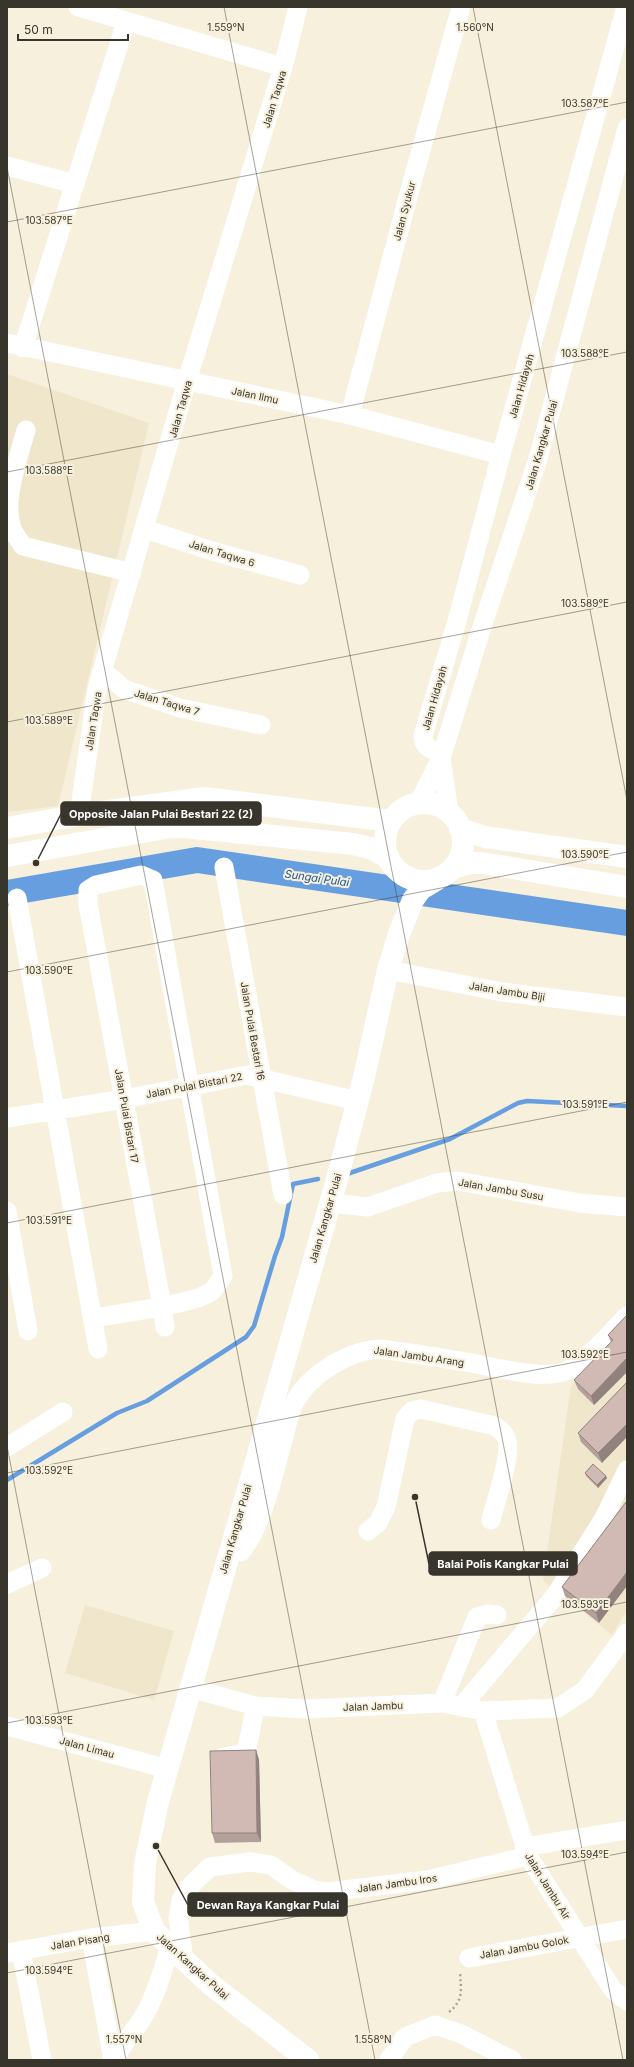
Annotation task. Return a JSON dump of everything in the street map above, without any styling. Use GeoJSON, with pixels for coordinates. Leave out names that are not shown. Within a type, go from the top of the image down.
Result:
{"type":"FeatureCollection","features":[{"type":"Feature","properties":{"kind":"main road"},"geometry":{"type":"LineString","coordinates":[[7,828],[79,815],[205,798],[391,821]]}},
{"type":"Feature","properties":{"kind":"main road"},"geometry":{"type":"LineString","coordinates":[[407,883],[385,846],[386,833],[391,821],[407,807],[418,804],[432,804],[455,821],[485,838],[627,857]]}},
{"type":"Feature","properties":{"kind":"main road"},"geometry":{"type":"LineString","coordinates":[[455,821],[462,848],[455,867]]}},
{"type":"Feature","properties":{"kind":"main road"},"geometry":{"type":"LineString","coordinates":[[7,856],[163,828],[183,827],[353,844],[370,848],[407,883]]}},
{"type":"Feature","properties":{"kind":"main road"},"geometry":{"type":"LineString","coordinates":[[407,883],[470,863],[627,887]]}},
{"type":"Feature","properties":{"kind":"main road","name":"Jalan Kangkar Pulai"},"geometry":{"type":"LineString","coordinates":[[308,2060],[210,1984],[177,1954],[154,1930],[143,1902],[145,1863],[158,1802],[330,1203],[357,1101],[388,970],[399,934],[407,883]]}},
{"type":"Feature","properties":{"kind":"street"},"geometry":{"type":"LineString","coordinates":[[78,7],[283,67]]}},
{"type":"Feature","properties":{"kind":"street","name":"Jalan Taqwa"},"geometry":{"type":"LineString","coordinates":[[79,815],[97,689],[283,67],[298,7]]}},
{"type":"Feature","properties":{"kind":"street","name":"Jalan Syukur"},"geometry":{"type":"LineString","coordinates":[[350,415],[411,186],[461,7]]}},
{"type":"Feature","properties":{"kind":"street","name":"Jalan Hidayah"},"geometry":{"type":"LineString","coordinates":[[442,756],[426,747],[423,742],[423,736],[457,621],[501,455],[626,7]]}},
{"type":"Feature","properties":{"kind":"street"},"geometry":{"type":"LineString","coordinates":[[15,346],[75,184],[126,22]]}},
{"type":"Feature","properties":{"kind":"street","name":"Jalan Kangkar Pulai"},"geometry":{"type":"LineString","coordinates":[[418,804],[442,756],[482,627],[538,459],[627,128]]}},
{"type":"Feature","properties":{"kind":"street"},"geometry":{"type":"LineString","coordinates":[[7,166],[75,184]]}},
{"type":"Feature","properties":{"kind":"street","name":"Jalan Ilmu"},"geometry":{"type":"LineString","coordinates":[[15,346],[350,415],[501,455]]}},
{"type":"Feature","properties":{"kind":"street"},"geometry":{"type":"LineString","coordinates":[[26,430],[9,501],[10,524],[23,546],[132,573]]}},
{"type":"Feature","properties":{"kind":"street","name":"Jalan Taqwa 6"},"geometry":{"type":"LineString","coordinates":[[145,529],[212,551],[300,576]]}},
{"type":"Feature","properties":{"kind":"street"},"geometry":{"type":"LineString","coordinates":[[457,621],[482,627]]}},
{"type":"Feature","properties":{"kind":"street","name":"Jalan Taqwa 7"},"geometry":{"type":"LineString","coordinates":[[103,671],[124,689],[180,708],[261,725]]}},
{"type":"Feature","properties":{"kind":"street","name":"Jalan Kangkar Pulai"},"geometry":{"type":"LineString","coordinates":[[442,756],[455,821]]}},
{"type":"Feature","properties":{"kind":"street","name":"Jalan Pulai Bestari 16"},"geometry":{"type":"LineString","coordinates":[[224,867],[283,1195]]}},
{"type":"Feature","properties":{"kind":"street","name":"Jalan Pulai Bistari 17"},"geometry":{"type":"LineString","coordinates":[[165,1327],[88,904],[88,890],[96,885],[141,875],[152,880],[189,1085]]}},
{"type":"Feature","properties":{"kind":"street"},"geometry":{"type":"LineString","coordinates":[[17,898],[98,1348]]}},
{"type":"Feature","properties":{"kind":"street","name":"Jalan Jambu Biji"},"geometry":{"type":"LineString","coordinates":[[388,970],[502,992],[627,1007]]}},
{"type":"Feature","properties":{"kind":"street","name":"Jalan Pulai Bistari 22"},"geometry":{"type":"LineString","coordinates":[[7,1118],[124,1099],[189,1085],[247,1075],[357,1101]]}},
{"type":"Feature","properties":{"kind":"street"},"geometry":{"type":"LineString","coordinates":[[93,1318],[162,1306],[199,1297],[212,1292],[223,1276],[189,1085]]}},
{"type":"Feature","properties":{"kind":"street","name":"Jalan Jambu Susu"},"geometry":{"type":"LineString","coordinates":[[330,1203],[368,1206],[437,1183],[458,1181],[580,1203],[627,1207]]}},
{"type":"Feature","properties":{"kind":"street"},"geometry":{"type":"LineString","coordinates":[[7,1211],[28,1331]]}},
{"type":"Feature","properties":{"kind":"street","name":"Jalan Jambu Arang"},"geometry":{"type":"LineString","coordinates":[[241,1552],[255,1531],[272,1481],[293,1405],[302,1390],[325,1370],[351,1354],[367,1349],[381,1349],[501,1369],[544,1374],[566,1371],[580,1361],[627,1316]]}},
{"type":"Feature","properties":{"kind":"street"},"geometry":{"type":"LineString","coordinates":[[368,1531],[378,1523],[386,1507],[405,1419],[412,1411],[421,1409],[494,1426],[504,1434],[508,1441],[508,1454],[491,1520]]}},
{"type":"Feature","properties":{"kind":"street"},"geometry":{"type":"LineString","coordinates":[[7,1447],[63,1412]]}},
{"type":"Feature","properties":{"kind":"street"},"geometry":{"type":"LineString","coordinates":[[461,1707],[555,1596],[604,1518],[627,1470]]}},
{"type":"Feature","properties":{"kind":"street"},"geometry":{"type":"LineString","coordinates":[[7,1584],[42,1568]]}},
{"type":"Feature","properties":{"kind":"street"},"geometry":{"type":"LineString","coordinates":[[442,1703],[477,1617],[487,1614],[497,1615]]}},
{"type":"Feature","properties":{"kind":"street","name":"Jalan Jambu"},"geometry":{"type":"LineString","coordinates":[[190,1688],[256,1706],[305,1709],[442,1703],[483,1710],[558,1708],[585,1690],[627,1633]]}},
{"type":"Feature","properties":{"kind":"street"},"geometry":{"type":"LineString","coordinates":[[221,1757],[245,1753],[250,1739],[250,1726],[256,1706]]}},
{"type":"Feature","properties":{"kind":"street","name":"Jalan Jambu Air"},"geometry":{"type":"LineString","coordinates":[[483,1710],[526,1851],[613,1990],[627,2001]]}},
{"type":"Feature","properties":{"kind":"street","name":"Jalan Limau"},"geometry":{"type":"LineString","coordinates":[[7,1726],[168,1768]]}},
{"type":"Feature","properties":{"kind":"street","name":"Jalan Jambu Iros"},"geometry":{"type":"LineString","coordinates":[[177,1954],[178,1918],[181,1900],[192,1884],[210,1867],[250,1862],[271,1865],[292,1880],[314,1890],[327,1892],[427,1880],[526,1851],[627,1830]]}},
{"type":"Feature","properties":{"kind":"street","name":"Jalan Jambu Golok"},"geometry":{"type":"LineString","coordinates":[[469,1958],[627,1929]]}},
{"type":"Feature","properties":{"kind":"street","name":"Jalan Pisang"},"geometry":{"type":"LineString","coordinates":[[14,1951],[91,1938],[154,1930]]}},
{"type":"Feature","properties":{"kind":"street"},"geometry":{"type":"LineString","coordinates":[[91,1938],[114,2060]]}},
{"type":"Feature","properties":{"kind":"street"},"geometry":{"type":"LineString","coordinates":[[14,1951],[42,2060]]}},
{"type":"Feature","properties":{"kind":"street"},"geometry":{"type":"LineString","coordinates":[[114,2060],[124,2043],[145,2014],[177,1954]]}},
{"type":"Feature","properties":{"kind":"street"},"geometry":{"type":"LineString","coordinates":[[389,2060],[405,2037],[435,2025],[461,2034],[512,2060]]}},
{"type":"Feature","properties":{"kind":"path"},"geometry":{"type":"LineString","coordinates":[[435,2025],[458,2004],[461,1989],[460,1967],[462,1961],[469,1958]]}},
{"type":"Feature","properties":{"kind":"shaded area"},"geometry":{"type":"Polygon","coordinates":[[[7,374],[149,423],[58,806],[7,812],[7,374]]]}},
{"type":"Feature","properties":{"kind":"shaded area"},"geometry":{"type":"Polygon","coordinates":[[[627,1327],[627,1610],[612,1635],[543,1580],[571,1386],[627,1327]]]}},
{"type":"Feature","properties":{"kind":"shaded area"},"geometry":{"type":"Polygon","coordinates":[[[85,1605],[174,1631],[154,1700],[65,1673],[85,1605]]]}},
{"type":"Feature","properties":{"kind":"building"},"geometry":{"type":"Polygon","coordinates":[[[627,1315],[627,1360],[626,1359],[591,1396],[574,1380],[613,1340],[608,1335],[627,1315]]]}},
{"type":"Feature","properties":{"kind":"building"},"geometry":{"type":"Polygon","coordinates":[[[627,1382],[627,1424],[598,1453],[578,1433],[627,1382]]]}},
{"type":"Feature","properties":{"kind":"building"},"geometry":{"type":"Polygon","coordinates":[[[593,1464],[606,1476],[597,1485],[585,1473],[593,1464]]]}},
{"type":"Feature","properties":{"kind":"building"},"geometry":{"type":"Polygon","coordinates":[[[626,1502],[627,1572],[596,1613],[562,1587],[626,1502]]]}},
{"type":"Feature","properties":{"kind":"building"},"geometry":{"type":"Polygon","coordinates":[[[256,1750],[257,1833],[212,1833],[210,1751],[256,1750]]]}},
{"type":"Feature","properties":{"kind":"waterway","name":"Sungai Pulai"},"geometry":{"type":"LineString","coordinates":[[7,893],[197,860],[627,923]]}},
{"type":"Feature","properties":{"kind":"waterway"},"geometry":{"type":"LineString","coordinates":[[344,1175],[450,1139],[518,1103],[527,1101],[627,1106]]}},
{"type":"Feature","properties":{"kind":"waterway"},"geometry":{"type":"LineString","coordinates":[[7,1480],[117,1413],[147,1401],[246,1337],[254,1326],[282,1237],[293,1184],[318,1179]]}},
{"type":"Feature","properties":{"kind":"place","name":"Opposite Jalan Pulai Bestari 22 (2)"},"geometry":{"type":"Point","coordinates":[36,863]}},
{"type":"Feature","properties":{"kind":"place","name":"Balai Polis Kangkar Pulai"},"geometry":{"type":"Point","coordinates":[415,1497]}},
{"type":"Feature","properties":{"kind":"place","name":"Dewan Raya Kangkar Pulai"},"geometry":{"type":"Point","coordinates":[156,1846]}}]}
